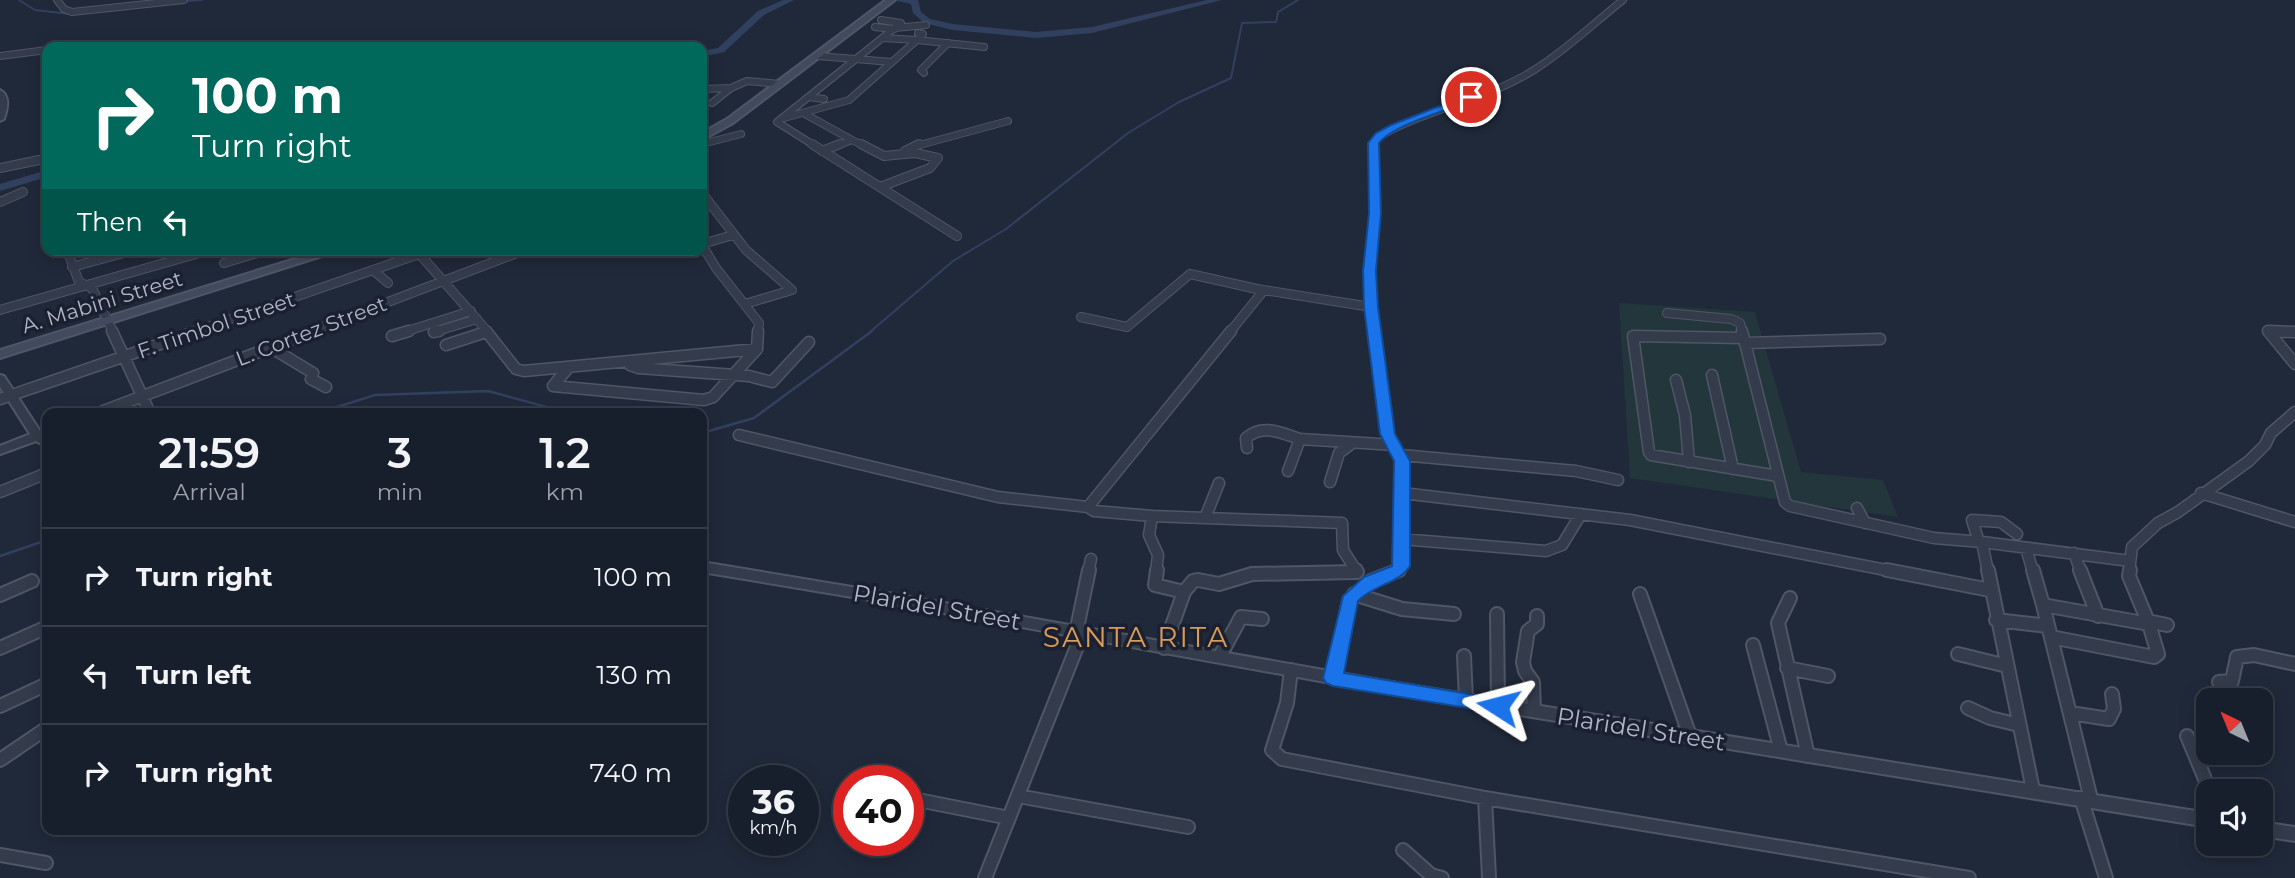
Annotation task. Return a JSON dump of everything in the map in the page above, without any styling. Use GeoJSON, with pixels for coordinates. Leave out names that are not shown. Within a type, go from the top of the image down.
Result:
{"type":"FeatureCollection","features":[{"type":"Feature","properties":{"kind":"main road"},"geometry":{"type":"LineString","coordinates":[[707,135],[891,0]]}},
{"type":"Feature","properties":{"kind":"main road","name":"A. Mabini Street"},"geometry":{"type":"LineString","coordinates":[[0,354],[316,256]]}},
{"type":"Feature","properties":{"kind":"street"},"geometry":{"type":"LineString","coordinates":[[57,0],[69,12],[184,0]]}},
{"type":"Feature","properties":{"kind":"street"},"geometry":{"type":"LineString","coordinates":[[1333,678],[1347,607],[1354,594],[1371,581],[1400,569],[1402,493],[1398,450],[1388,434],[1371,307],[1375,139],[1395,127],[1502,86],[1534,70],[1623,0]]}},
{"type":"Feature","properties":{"kind":"street"},"geometry":{"type":"LineString","coordinates":[[881,20],[900,22],[777,122],[957,236]]}},
{"type":"Feature","properties":{"kind":"street"},"geometry":{"type":"LineString","coordinates":[[876,29],[926,25]]}},
{"type":"Feature","properties":{"kind":"street"},"geometry":{"type":"LineString","coordinates":[[883,38],[984,47]]}},
{"type":"Feature","properties":{"kind":"street"},"geometry":{"type":"LineString","coordinates":[[915,39],[941,50]]}},
{"type":"Feature","properties":{"kind":"street"},"geometry":{"type":"LineString","coordinates":[[780,119],[849,100],[915,39]]}},
{"type":"Feature","properties":{"kind":"street"},"geometry":{"type":"LineString","coordinates":[[925,72],[921,70],[948,43]]}},
{"type":"Feature","properties":{"kind":"street"},"geometry":{"type":"LineString","coordinates":[[0,55],[42,51]]}},
{"type":"Feature","properties":{"kind":"street"},"geometry":{"type":"LineString","coordinates":[[818,56],[892,62]]}},
{"type":"Feature","properties":{"kind":"street"},"geometry":{"type":"LineString","coordinates":[[712,103],[731,88],[747,81],[780,84]]}},
{"type":"Feature","properties":{"kind":"street"},"geometry":{"type":"LineString","coordinates":[[707,89],[731,88]]}},
{"type":"Feature","properties":{"kind":"street"},"geometry":{"type":"LineString","coordinates":[[0,92],[4,103],[0,119]]}},
{"type":"Feature","properties":{"kind":"street"},"geometry":{"type":"LineString","coordinates":[[808,97],[824,99]]}},
{"type":"Feature","properties":{"kind":"street"},"geometry":{"type":"LineString","coordinates":[[805,114],[884,156],[915,153],[938,159],[930,168],[880,187]]}},
{"type":"Feature","properties":{"kind":"street"},"geometry":{"type":"LineString","coordinates":[[898,155],[924,142],[1008,121]]}},
{"type":"Feature","properties":{"kind":"street"},"geometry":{"type":"LineString","coordinates":[[707,143],[741,134]]}},
{"type":"Feature","properties":{"kind":"street"},"geometry":{"type":"LineString","coordinates":[[822,151],[852,140]]}},
{"type":"Feature","properties":{"kind":"street"},"geometry":{"type":"LineString","coordinates":[[0,168],[39,160]]}},
{"type":"Feature","properties":{"kind":"street"},"geometry":{"type":"LineString","coordinates":[[0,202],[23,192]]}},
{"type":"Feature","properties":{"kind":"street"},"geometry":{"type":"LineString","coordinates":[[707,200],[733,235],[792,290],[745,304]]}},
{"type":"Feature","properties":{"kind":"street"},"geometry":{"type":"LineString","coordinates":[[707,243],[733,235]]}},
{"type":"Feature","properties":{"kind":"street"},"geometry":{"type":"LineString","coordinates":[[568,368],[553,386],[705,400],[713,397],[757,349],[761,326],[707,253]]}},
{"type":"Feature","properties":{"kind":"street"},"geometry":{"type":"LineString","coordinates":[[69,256],[79,282],[92,288],[148,408]]}},
{"type":"Feature","properties":{"kind":"street"},"geometry":{"type":"LineString","coordinates":[[72,267],[113,256]]}},
{"type":"Feature","properties":{"kind":"street"},"geometry":{"type":"LineString","coordinates":[[0,310],[189,256]]}},
{"type":"Feature","properties":{"kind":"street"},"geometry":{"type":"LineString","coordinates":[[224,263],[247,256]]}},
{"type":"Feature","properties":{"kind":"street","name":"F. Timbol Street"},"geometry":{"type":"LineString","coordinates":[[5,397],[408,256]]}},
{"type":"Feature","properties":{"kind":"street"},"geometry":{"type":"LineString","coordinates":[[421,256],[520,370],[568,368],[757,349]]}},
{"type":"Feature","properties":{"kind":"street","name":"L. Cortez Street"},"geometry":{"type":"LineString","coordinates":[[111,408],[509,256]]}},
{"type":"Feature","properties":{"kind":"street"},"geometry":{"type":"LineString","coordinates":[[373,270],[388,283]]}},
{"type":"Feature","properties":{"kind":"street"},"geometry":{"type":"LineString","coordinates":[[1081,317],[1127,327],[1190,274],[1264,290],[1371,307]]}},
{"type":"Feature","properties":{"kind":"street"},"geometry":{"type":"LineString","coordinates":[[1088,507],[1264,290]]}},
{"type":"Feature","properties":{"kind":"street"},"geometry":{"type":"LineString","coordinates":[[392,336],[471,311]]}},
{"type":"Feature","properties":{"kind":"street"},"geometry":{"type":"LineString","coordinates":[[1667,313],[1737,321],[1785,502],[1790,506],[1934,538],[2130,561]]}},
{"type":"Feature","properties":{"kind":"street"},"geometry":{"type":"LineString","coordinates":[[434,332],[477,319]]}},
{"type":"Feature","properties":{"kind":"street"},"geometry":{"type":"LineString","coordinates":[[2295,332],[2268,331],[2295,364]]}},
{"type":"Feature","properties":{"kind":"street"},"geometry":{"type":"LineString","coordinates":[[446,345],[486,332]]}},
{"type":"Feature","properties":{"kind":"street"},"geometry":{"type":"LineString","coordinates":[[1778,477],[1651,456],[1648,452],[1633,336],[1636,334],[1744,340],[1880,339]]}},
{"type":"Feature","properties":{"kind":"street"},"geometry":{"type":"LineString","coordinates":[[631,362],[630,365],[638,368],[733,374],[772,382],[809,342]]}},
{"type":"Feature","properties":{"kind":"street"},"geometry":{"type":"LineString","coordinates":[[270,347],[313,373],[311,379],[326,387]]}},
{"type":"Feature","properties":{"kind":"street"},"geometry":{"type":"LineString","coordinates":[[1712,375],[1733,469]]}},
{"type":"Feature","properties":{"kind":"street"},"geometry":{"type":"LineString","coordinates":[[0,378],[5,397],[42,435]]}},
{"type":"Feature","properties":{"kind":"street"},"geometry":{"type":"LineString","coordinates":[[1676,380],[1685,415],[1689,462]]}},
{"type":"Feature","properties":{"kind":"street"},"geometry":{"type":"LineString","coordinates":[[1996,620],[2154,657],[2158,654],[2129,576],[2132,547],[2158,523],[2178,512],[2249,461],[2271,433],[2295,412]]}},
{"type":"Feature","properties":{"kind":"street"},"geometry":{"type":"LineString","coordinates":[[1247,448],[1246,438],[1259,429],[1300,439],[1576,471],[1618,480]]}},
{"type":"Feature","properties":{"kind":"street"},"geometry":{"type":"LineString","coordinates":[[739,435],[998,497],[1088,507],[1094,511],[1152,516],[1342,523],[1343,550],[1357,572],[1371,581]]}},
{"type":"Feature","properties":{"kind":"street"},"geometry":{"type":"LineString","coordinates":[[0,450],[42,438]]}},
{"type":"Feature","properties":{"kind":"street"},"geometry":{"type":"LineString","coordinates":[[1288,471],[1300,439]]}},
{"type":"Feature","properties":{"kind":"street"},"geometry":{"type":"LineString","coordinates":[[1330,482],[1339,453],[1352,443]]}},
{"type":"Feature","properties":{"kind":"street"},"geometry":{"type":"LineString","coordinates":[[0,492],[42,475]]}},
{"type":"Feature","properties":{"kind":"street"},"geometry":{"type":"LineString","coordinates":[[1205,518],[1219,483]]}},
{"type":"Feature","properties":{"kind":"street"},"geometry":{"type":"LineString","coordinates":[[1402,493],[1581,514],[1745,541],[1990,590]]}},
{"type":"Feature","properties":{"kind":"street"},"geometry":{"type":"LineString","coordinates":[[2201,493],[2295,522]]}},
{"type":"Feature","properties":{"kind":"street"},"geometry":{"type":"LineString","coordinates":[[1857,508],[1865,523]]}},
{"type":"Feature","properties":{"kind":"street"},"geometry":{"type":"LineString","coordinates":[[1401,539],[1546,551],[1562,545],[1581,514]]}},
{"type":"Feature","properties":{"kind":"street"},"geometry":{"type":"LineString","coordinates":[[1152,516],[1150,540],[1158,555],[1154,585],[1184,592]]}},
{"type":"Feature","properties":{"kind":"street"},"geometry":{"type":"LineString","coordinates":[[2017,534],[2001,522],[1972,520],[1981,542],[2033,790]]}},
{"type":"Feature","properties":{"kind":"street"},"geometry":{"type":"LineString","coordinates":[[2026,548],[2070,713],[2103,875]]}},
{"type":"Feature","properties":{"kind":"street"},"geometry":{"type":"LineString","coordinates":[[2074,553],[2098,615]]}},
{"type":"Feature","properties":{"kind":"street"},"geometry":{"type":"LineString","coordinates":[[985,878],[1018,796],[1076,633],[1091,559]]}},
{"type":"Feature","properties":{"kind":"street","name":"Plaridel Street"},"geometry":{"type":"LineString","coordinates":[[707,568],[894,598],[1076,633],[1498,706],[2086,798],[2196,818]]}},
{"type":"Feature","properties":{"kind":"street"},"geometry":{"type":"LineString","coordinates":[[1164,648],[1184,592],[1193,581],[1219,583],[1252,574],[1357,572]]}},
{"type":"Feature","properties":{"kind":"street"},"geometry":{"type":"LineString","coordinates":[[0,595],[32,581]]}},
{"type":"Feature","properties":{"kind":"street"},"geometry":{"type":"LineString","coordinates":[[1354,594],[1402,609],[1454,614]]}},
{"type":"Feature","properties":{"kind":"street"},"geometry":{"type":"LineString","coordinates":[[1640,594],[1690,736]]}},
{"type":"Feature","properties":{"kind":"street"},"geometry":{"type":"LineString","coordinates":[[1790,598],[1777,620],[1808,756]]}},
{"type":"Feature","properties":{"kind":"street"},"geometry":{"type":"LineString","coordinates":[[2043,605],[2167,625]]}},
{"type":"Feature","properties":{"kind":"street"},"geometry":{"type":"LineString","coordinates":[[1497,614],[1498,706]]}},
{"type":"Feature","properties":{"kind":"street"},"geometry":{"type":"LineString","coordinates":[[1534,711],[1533,682],[1525,671],[1523,662],[1528,631],[1538,624],[1537,616]]}},
{"type":"Feature","properties":{"kind":"street"},"geometry":{"type":"LineString","coordinates":[[1220,656],[1241,617],[1262,620]]}},
{"type":"Feature","properties":{"kind":"street"},"geometry":{"type":"LineString","coordinates":[[0,648],[42,629]]}},
{"type":"Feature","properties":{"kind":"street"},"geometry":{"type":"LineString","coordinates":[[1753,645],[1781,751]]}},
{"type":"Feature","properties":{"kind":"street"},"geometry":{"type":"LineString","coordinates":[[1958,654],[2007,666]]}},
{"type":"Feature","properties":{"kind":"street"},"geometry":{"type":"LineString","coordinates":[[1464,656],[1466,700]]}},
{"type":"Feature","properties":{"kind":"street"},"geometry":{"type":"LineString","coordinates":[[2219,682],[2232,681],[2237,657],[2254,656],[2295,664]]}},
{"type":"Feature","properties":{"kind":"street"},"geometry":{"type":"LineString","coordinates":[[1787,668],[1828,676]]}},
{"type":"Feature","properties":{"kind":"street"},"geometry":{"type":"LineString","coordinates":[[1291,670],[1287,703],[1272,750],[1275,755],[1485,798],[1969,878]]}},
{"type":"Feature","properties":{"kind":"street"},"geometry":{"type":"LineString","coordinates":[[0,706],[42,686]]}},
{"type":"Feature","properties":{"kind":"street"},"geometry":{"type":"LineString","coordinates":[[2070,713],[2109,719],[2114,709],[2112,694]]}},
{"type":"Feature","properties":{"kind":"street"},"geometry":{"type":"LineString","coordinates":[[1968,708],[1990,718],[2019,726]]}},
{"type":"Feature","properties":{"kind":"street"},"geometry":{"type":"LineString","coordinates":[[0,760],[42,731]]}},
{"type":"Feature","properties":{"kind":"street"},"geometry":{"type":"LineString","coordinates":[[2187,736],[2205,779]]}},
{"type":"Feature","properties":{"kind":"street"},"geometry":{"type":"LineString","coordinates":[[1018,796],[1188,827]]}},
{"type":"Feature","properties":{"kind":"street"},"geometry":{"type":"LineString","coordinates":[[1485,798],[1489,878]]}},
{"type":"Feature","properties":{"kind":"street"},"geometry":{"type":"LineString","coordinates":[[924,801],[1009,818]]}},
{"type":"Feature","properties":{"kind":"street"},"geometry":{"type":"LineString","coordinates":[[2273,831],[2295,834]]}},
{"type":"Feature","properties":{"kind":"street"},"geometry":{"type":"LineString","coordinates":[[1403,850],[1431,875],[1442,878]]}},
{"type":"Feature","properties":{"kind":"street"},"geometry":{"type":"LineString","coordinates":[[0,855],[46,863]]}},
{"type":"Feature","properties":{"kind":"green space"},"geometry":{"type":"Polygon","coordinates":[[[1619,303],[1755,312],[1801,472],[1883,480],[1898,517],[1630,478],[1619,303]]]}},
{"type":"Feature","properties":{"kind":"waterway"},"geometry":{"type":"LineString","coordinates":[[19,0],[35,10],[70,14]]}},
{"type":"Feature","properties":{"kind":"waterway"},"geometry":{"type":"LineString","coordinates":[[185,1],[202,0]]}},
{"type":"Feature","properties":{"kind":"waterway"},"geometry":{"type":"LineString","coordinates":[[707,53],[721,50],[761,13],[790,0]]}},
{"type":"Feature","properties":{"kind":"waterway"},"geometry":{"type":"LineString","coordinates":[[897,0],[915,2],[917,13],[927,21],[953,27],[1036,35],[1092,30],[1218,0]]}},
{"type":"Feature","properties":{"kind":"waterway"},"geometry":{"type":"LineString","coordinates":[[870,332],[953,261],[1006,229],[1128,133],[1179,102],[1231,78],[1242,23],[1276,22],[1278,12],[1298,0]]}},
{"type":"Feature","properties":{"kind":"waterway"},"geometry":{"type":"LineString","coordinates":[[0,188],[42,175]]}},
{"type":"Feature","properties":{"kind":"waterway"},"geometry":{"type":"LineString","coordinates":[[707,432],[754,418],[872,331]]}},
{"type":"Feature","properties":{"kind":"waterway"},"geometry":{"type":"LineString","coordinates":[[334,408],[375,395],[488,391],[551,408]]}},
{"type":"Feature","properties":{"kind":"waterway"},"geometry":{"type":"LineString","coordinates":[[0,556],[42,542]]}},
{"type":"Feature","properties":{"kind":"district","name":"SANTA RITA"},"geometry":{"type":"Point","coordinates":[1136,637]}},
{"type":"Feature","properties":{"kind":"route"},"geometry":{"type":"LineString","coordinates":[[1471,97],[1395,127],[1379,135],[1373,143],[1375,213],[1370,271],[1371,307],[1388,434],[1402,461],[1401,568],[1371,581],[1349,600],[1333,678],[1498,706]]}}]}
